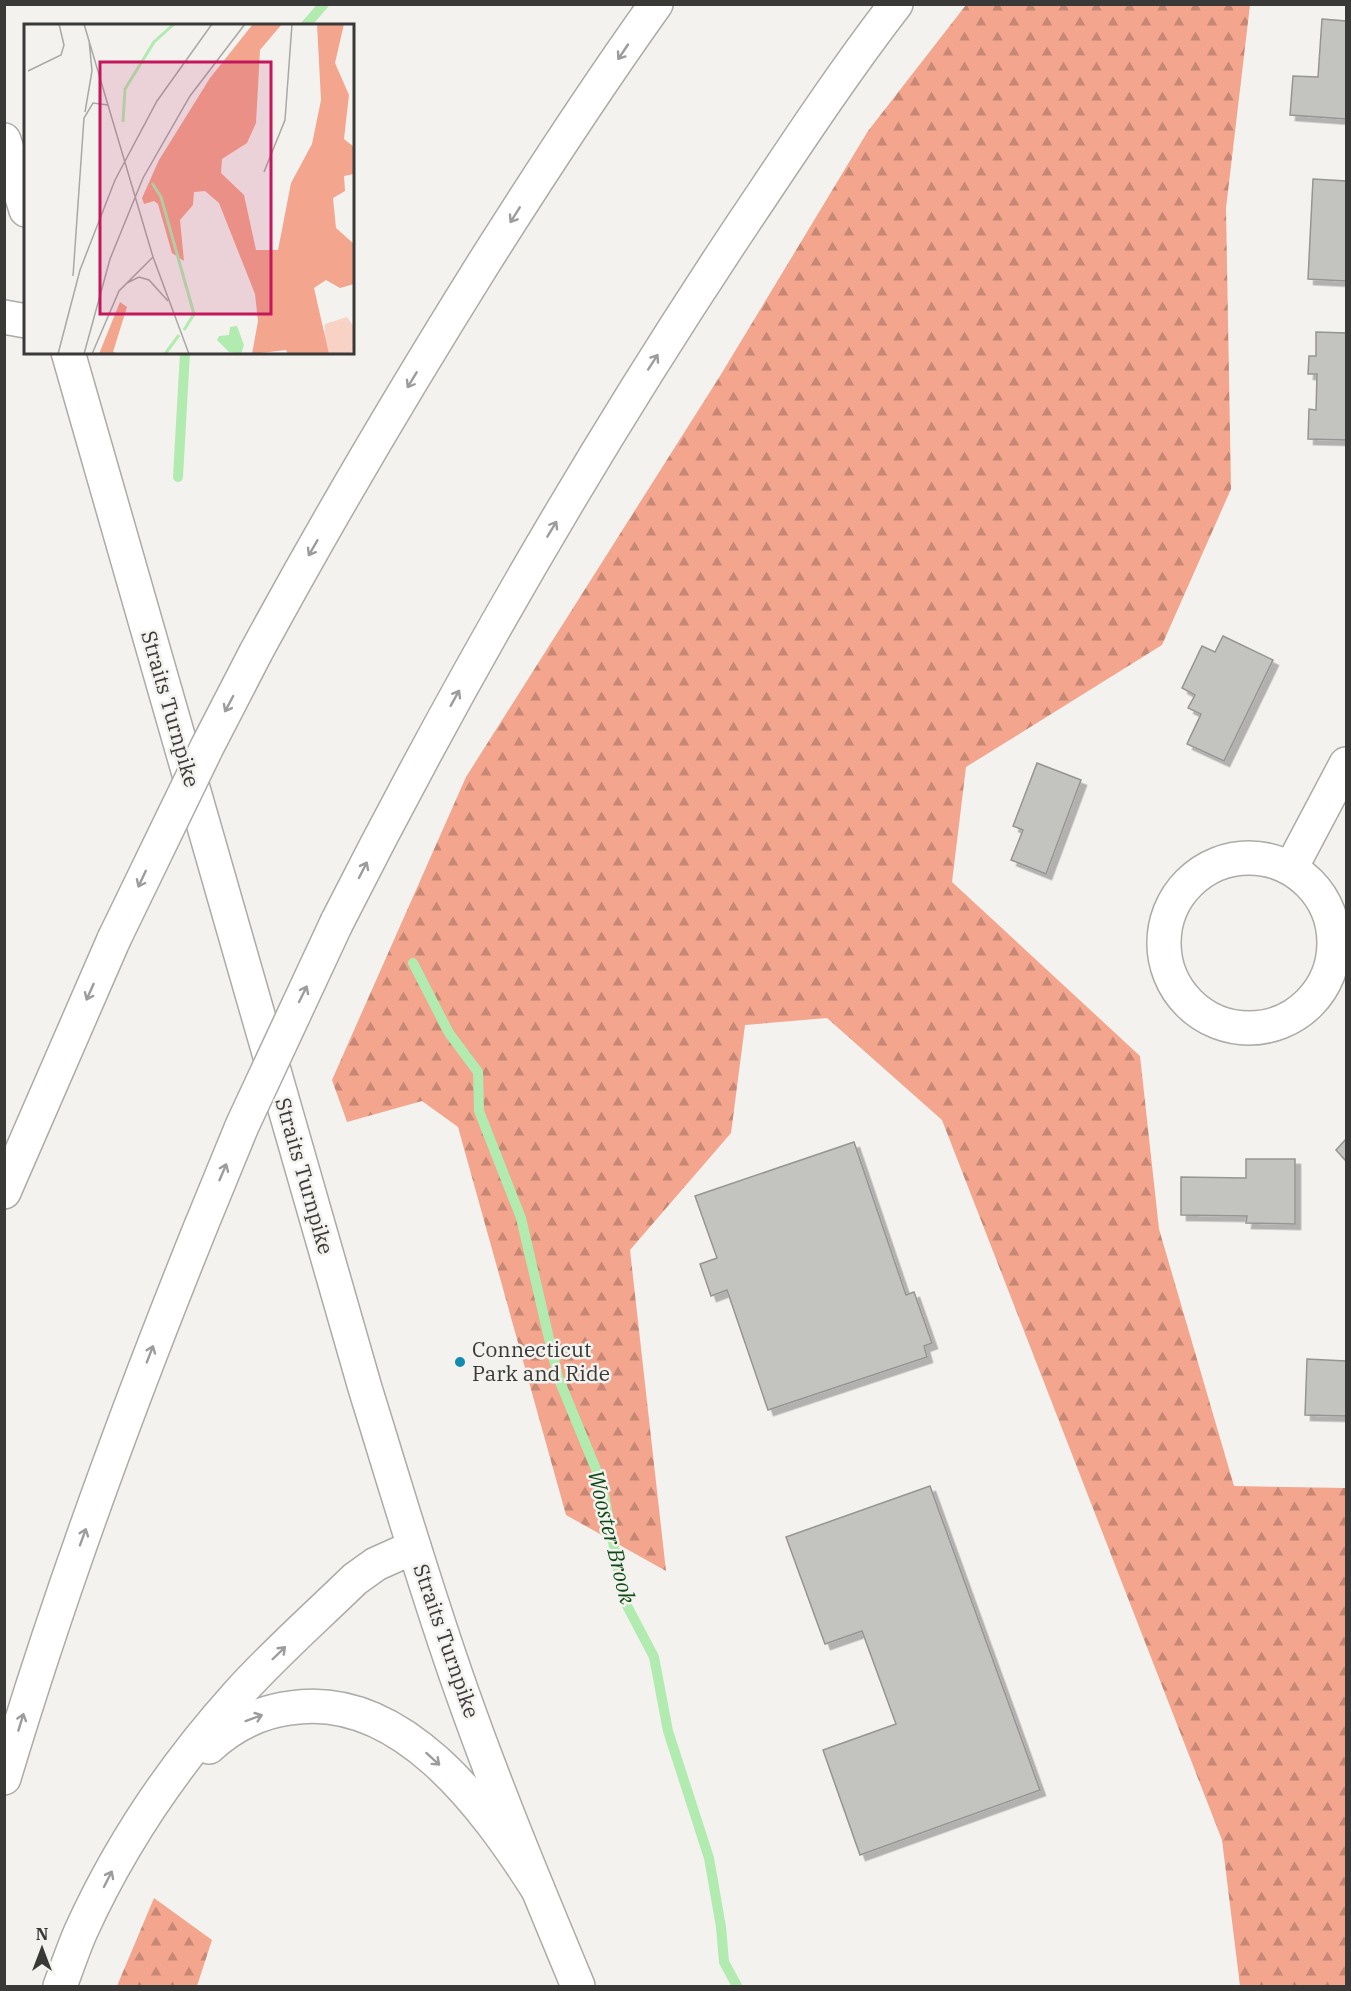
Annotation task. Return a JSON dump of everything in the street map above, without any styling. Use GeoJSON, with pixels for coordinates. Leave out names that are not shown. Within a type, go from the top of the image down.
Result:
{"type":"FeatureCollection","features":[{"type":"Feature","properties":{"kind":"main road"},"geometry":{"type":"LineString","coordinates":[[4,1192],[114,939],[207,747],[296,578],[452,314],[546,165],[656,4]]}},
{"type":"Feature","properties":{"kind":"main road"},"geometry":{"type":"LineString","coordinates":[[4,1778],[74,1561],[157,1335],[269,1066],[337,922],[398,802],[460,688],[618,417],[711,271],[797,143],[896,4]]}},
{"type":"Feature","properties":{"kind":"main road"},"geometry":{"type":"LineString","coordinates":[[4,140],[24,204]]}},
{"type":"Feature","properties":{"kind":"main road"},"geometry":{"type":"LineString","coordinates":[[4,317],[24,321]]}},
{"type":"Feature","properties":{"kind":"main road","name":"Straits Turnpike"},"geometry":{"type":"LineString","coordinates":[[69,354],[365,1389],[414,1547],[464,1696],[537,1888],[578,1986]]}},
{"type":"Feature","properties":{"kind":"main road"},"geometry":{"type":"LineString","coordinates":[[1292,868],[1347,764]]}},
{"type":"Feature","properties":{"kind":"main road"},"geometry":{"type":"LineString","coordinates":[[1236,859],[1265,859],[1292,868],[1313,886],[1328,910],[1335,937],[1332,966],[1320,991],[1301,1011],[1276,1024],[1248,1029],[1220,1024],[1195,1010],[1176,989],[1165,963],[1164,934],[1171,907],[1187,884],[1210,867],[1236,859]]}},
{"type":"Feature","properties":{"kind":"main road"},"geometry":{"type":"LineString","coordinates":[[60,1986],[81,1931],[113,1870],[148,1811],[191,1749],[239,1692],[355,1579],[376,1564],[414,1547]]}},
{"type":"Feature","properties":{"kind":"main road"},"geometry":{"type":"LineString","coordinates":[[148,1811],[193,1761],[244,1721],[275,1710],[309,1705],[346,1710],[383,1724],[416,1744],[446,1771],[481,1808],[510,1845],[537,1888]]}},
{"type":"Feature","properties":{"kind":"green space"},"geometry":{"type":"Polygon","coordinates":[[[966,5],[1250,5],[1226,208],[1231,489],[1162,645],[966,767],[952,882],[1140,1056],[1159,1229],[1234,1486],[1346,1488],[1346,1986],[1240,1986],[1222,1840],[942,1120],[827,1018],[745,1025],[731,1133],[630,1250],[666,1571],[566,1515],[458,1127],[422,1101],[347,1122],[332,1080],[466,777],[720,376],[868,131],[966,5]]]}},
{"type":"Feature","properties":{"kind":"green space"},"geometry":{"type":"Polygon","coordinates":[[[154,1898],[212,1940],[197,1986],[117,1986],[154,1898]]]}},
{"type":"Feature","properties":{"kind":"building"},"geometry":{"type":"Polygon","coordinates":[[[1322,19],[1346,21],[1346,119],[1290,115],[1293,76],[1318,77],[1322,19]]]}},
{"type":"Feature","properties":{"kind":"building"},"geometry":{"type":"Polygon","coordinates":[[[1313,179],[1346,181],[1346,281],[1308,279],[1313,179]]]}},
{"type":"Feature","properties":{"kind":"building"},"geometry":{"type":"Polygon","coordinates":[[[1316,332],[1346,333],[1346,440],[1308,439],[1309,409],[1316,410],[1317,374],[1308,374],[1309,356],[1316,356],[1316,332]]]}},
{"type":"Feature","properties":{"kind":"building"},"geometry":{"type":"Polygon","coordinates":[[[1223,636],[1273,660],[1224,761],[1187,744],[1201,714],[1188,708],[1195,695],[1182,688],[1202,646],[1215,652],[1223,636]]]}},
{"type":"Feature","properties":{"kind":"building"},"geometry":{"type":"Polygon","coordinates":[[[1037,763],[1081,780],[1046,874],[1011,860],[1023,830],[1013,826],[1037,763]]]}},
{"type":"Feature","properties":{"kind":"building"},"geometry":{"type":"Polygon","coordinates":[[[1346,1139],[1346,1161],[1336,1150],[1346,1139]]]}},
{"type":"Feature","properties":{"kind":"building"},"geometry":{"type":"Polygon","coordinates":[[[854,1142],[906,1295],[914,1292],[932,1343],[924,1346],[927,1357],[768,1410],[727,1290],[711,1296],[700,1264],[717,1258],[695,1196],[854,1142]]]}},
{"type":"Feature","properties":{"kind":"building"},"geometry":{"type":"Polygon","coordinates":[[[1246,1159],[1295,1159],[1295,1224],[1246,1223],[1247,1216],[1181,1215],[1181,1177],[1246,1178],[1246,1159]]]}},
{"type":"Feature","properties":{"kind":"building"},"geometry":{"type":"Polygon","coordinates":[[[1307,1359],[1346,1361],[1346,1416],[1305,1415],[1307,1359]]]}},
{"type":"Feature","properties":{"kind":"building"},"geometry":{"type":"Polygon","coordinates":[[[930,1486],[1040,1790],[860,1855],[823,1750],[896,1724],[862,1631],[825,1644],[786,1537],[930,1486]]]}},
{"type":"Feature","properties":{"kind":"waterway","name":"Wooster Brook"},"geometry":{"type":"LineString","coordinates":[[307,24],[324,4]]}},
{"type":"Feature","properties":{"kind":"waterway","name":"Wooster Brook"},"geometry":{"type":"LineString","coordinates":[[178,477],[185,354]]}},
{"type":"Feature","properties":{"kind":"waterway","name":"Wooster Brook"},"geometry":{"type":"LineString","coordinates":[[413,963],[449,1033],[478,1072],[479,1111],[521,1218],[558,1377],[602,1484],[624,1600],[654,1657],[668,1731],[709,1858],[721,1927],[724,1962],[737,1986]]}},
{"type":"Feature","properties":{"kind":"place","name":"Connecticut Park and Ride"},"geometry":{"type":"Point","coordinates":[460,1362]}}]}
